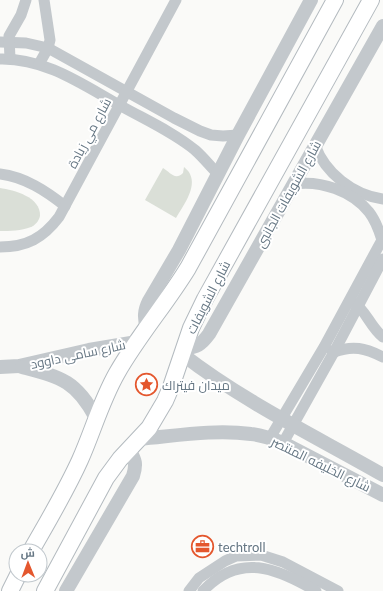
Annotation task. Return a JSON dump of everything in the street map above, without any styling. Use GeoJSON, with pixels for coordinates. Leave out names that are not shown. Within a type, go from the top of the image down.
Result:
{"type":"FeatureCollection","features":[{"type":"Feature","properties":{"kind":"main road"},"geometry":{"type":"LineString","coordinates":[[35,543],[80,462],[96,418],[116,374],[174,291],[188,268],[335,0]]}},
{"type":"Feature","properties":{"kind":"main road","name":"شارع الشويفات"},"geometry":{"type":"LineString","coordinates":[[45,591],[106,478],[149,428],[165,401],[191,328],[205,300],[371,0]]}},
{"type":"Feature","properties":{"kind":"street"},"geometry":{"type":"LineString","coordinates":[[26,0],[21,15],[4,42],[5,59],[39,64],[66,75],[185,142],[218,174]]}},
{"type":"Feature","properties":{"kind":"street"},"geometry":{"type":"LineString","coordinates":[[39,64],[48,48],[50,40],[44,0]]}},
{"type":"Feature","properties":{"kind":"street"},"geometry":{"type":"LineString","coordinates":[[147,328],[144,319],[145,310],[149,301],[179,250],[238,135],[311,0]]}},
{"type":"Feature","properties":{"kind":"street","name":"شارع مي زيادة"},"geometry":{"type":"LineString","coordinates":[[0,247],[17,246],[30,242],[51,228],[65,206],[174,1]]}},
{"type":"Feature","properties":{"kind":"street","name":"شارع الشويفات الجانبى"},"geometry":{"type":"LineString","coordinates":[[183,351],[202,343],[209,334],[383,26]]}},
{"type":"Feature","properties":{"kind":"street"},"geometry":{"type":"LineString","coordinates":[[4,42],[26,43],[48,48],[126,92],[200,131],[211,135],[238,135]]}},
{"type":"Feature","properties":{"kind":"street"},"geometry":{"type":"LineString","coordinates":[[315,145],[322,161],[337,177],[368,195],[383,199]]}},
{"type":"Feature","properties":{"kind":"street"},"geometry":{"type":"LineString","coordinates":[[0,174],[6,174],[30,182],[45,190],[65,206]]}},
{"type":"Feature","properties":{"kind":"street"},"geometry":{"type":"LineString","coordinates":[[270,438],[287,422],[334,352],[382,239],[370,213],[356,199],[326,185],[310,182],[294,184]]}},
{"type":"Feature","properties":{"kind":"street"},"geometry":{"type":"LineString","coordinates":[[283,444],[287,422],[324,347],[383,259]]}},
{"type":"Feature","properties":{"kind":"street"},"geometry":{"type":"LineString","coordinates":[[354,303],[371,325],[383,337]]}},
{"type":"Feature","properties":{"kind":"street","name":"شارع سامى داوود"},"geometry":{"type":"LineString","coordinates":[[0,367],[19,366],[78,352],[137,342]]}},
{"type":"Feature","properties":{"kind":"street"},"geometry":{"type":"LineString","coordinates":[[324,347],[334,352],[344,348],[369,350],[383,357]]}},
{"type":"Feature","properties":{"kind":"street","name":"شارع الخليفه المنتصر"},"geometry":{"type":"LineString","coordinates":[[183,351],[205,371],[287,422],[383,474]]}},
{"type":"Feature","properties":{"kind":"street","name":"شارع سامى داوود"},"geometry":{"type":"LineString","coordinates":[[19,366],[52,374],[66,381],[78,391],[89,404],[96,418]]}},
{"type":"Feature","properties":{"kind":"street","name":"شارع الخليفه المنتصر"},"geometry":{"type":"LineString","coordinates":[[134,444],[201,434],[251,434],[270,438],[283,444],[383,495]]}},
{"type":"Feature","properties":{"kind":"street"},"geometry":{"type":"LineString","coordinates":[[66,591],[134,476],[136,461],[134,444]]}},
{"type":"Feature","properties":{"kind":"street"},"geometry":{"type":"LineString","coordinates":[[189,591],[199,578],[224,561],[236,556],[246,555],[261,555],[283,562],[313,587]]}},
{"type":"Feature","properties":{"kind":"street"},"geometry":{"type":"LineString","coordinates":[[204,591],[220,577],[232,571],[252,567],[276,571],[313,587],[338,591]]}},
{"type":"Feature","properties":{"kind":"shaded area"},"geometry":{"type":"Polygon","coordinates":[[[184,167],[190,174],[192,185],[188,197],[176,218],[145,200],[163,168],[177,176],[183,173],[184,167]]]}},
{"type":"Feature","properties":{"kind":"shaded area"},"geometry":{"type":"Polygon","coordinates":[[[0,188],[19,193],[31,199],[39,209],[39,220],[31,227],[12,231],[0,231],[0,188]]]}},
{"type":"Feature","properties":{"kind":"place","name":"ميدان فيتراك"},"geometry":{"type":"Point","coordinates":[146,385]}},
{"type":"Feature","properties":{"kind":"place","name":"techtroll"},"geometry":{"type":"Point","coordinates":[203,547]}}]}
